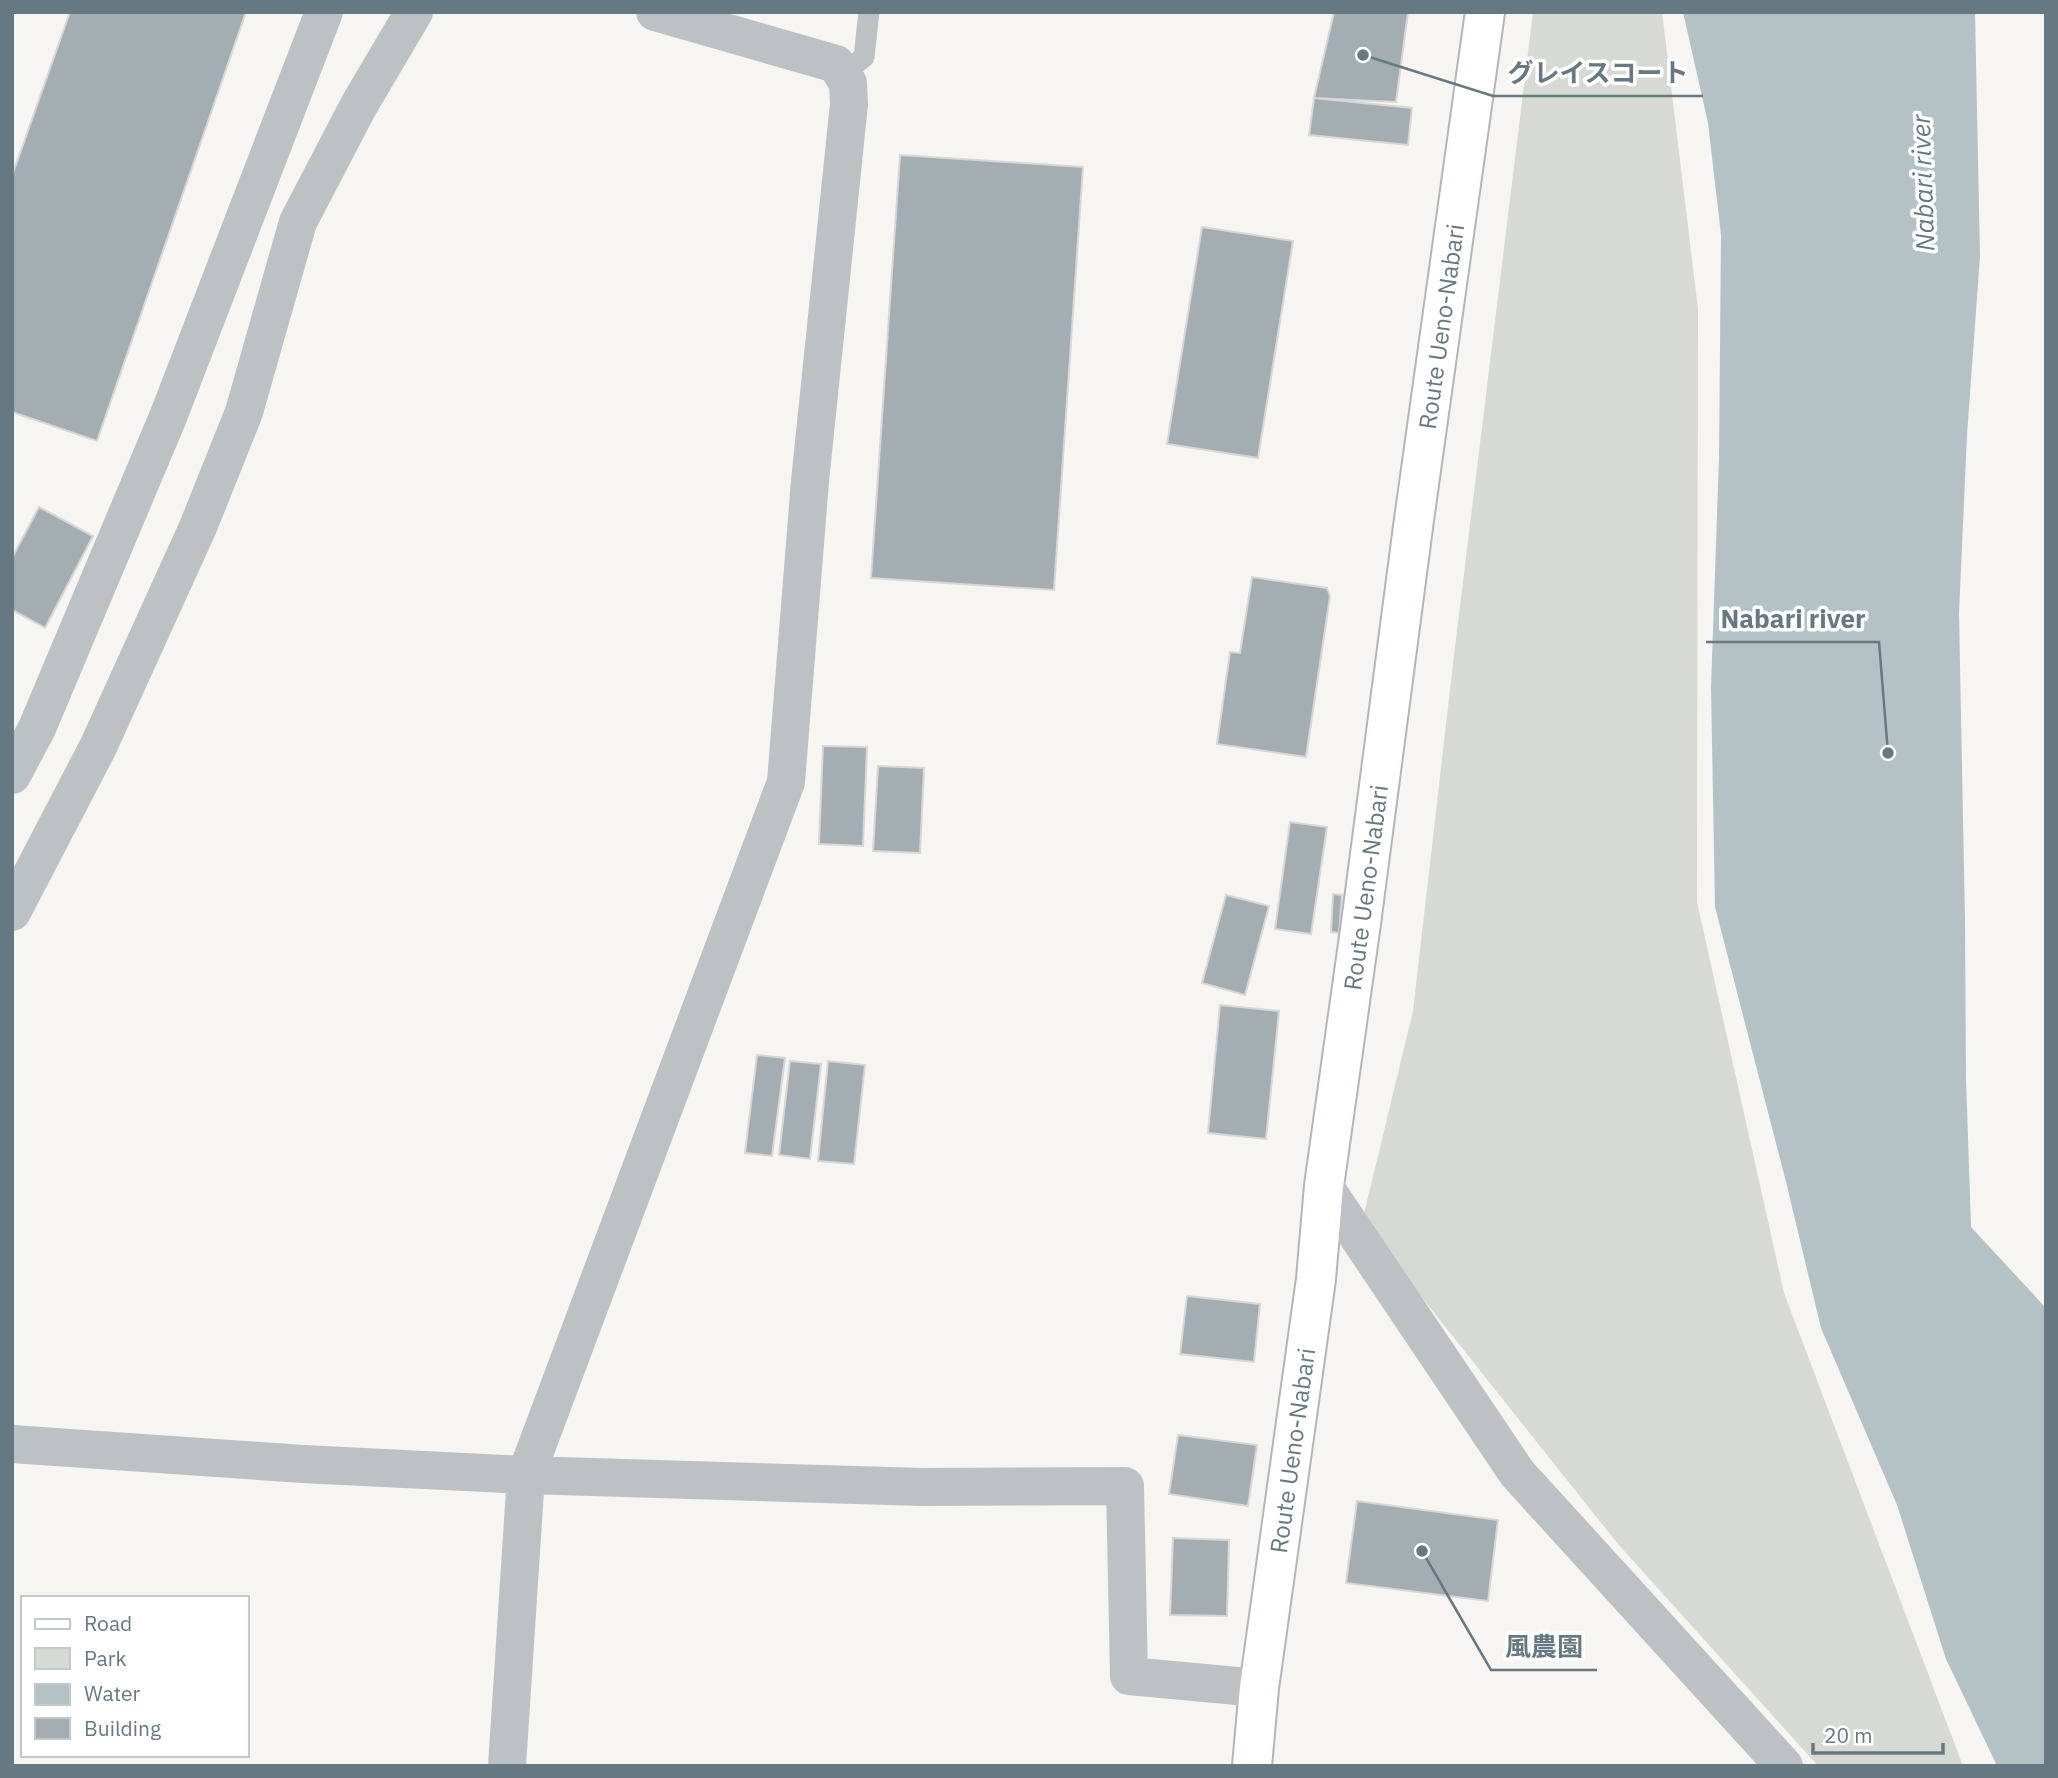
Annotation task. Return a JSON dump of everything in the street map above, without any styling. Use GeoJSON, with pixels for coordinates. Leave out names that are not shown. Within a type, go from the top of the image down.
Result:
{"type":"FeatureCollection","features":[{"type":"Feature","properties":{"kind":"main road","name":"Route Ueno-Nabari"},"geometry":{"type":"LineString","coordinates":[[1252,1766],[1259,1688],[1316,1279],[1324,1186],[1485,12]]}},
{"type":"Feature","properties":{"kind":"street"},"geometry":{"type":"LineString","coordinates":[[12,775],[37,728],[162,429],[324,12]]}},
{"type":"Feature","properties":{"kind":"street"},"geometry":{"type":"LineString","coordinates":[[12,912],[98,747],[198,527],[244,412],[298,222],[359,105],[414,12]]}},
{"type":"Feature","properties":{"kind":"street"},"geometry":{"type":"LineString","coordinates":[[507,1766],[526,1475],[786,782],[810,481],[849,104],[848,83],[836,64],[655,12]]}},
{"type":"Feature","properties":{"kind":"street"},"geometry":{"type":"LineString","coordinates":[[1324,1186],[1517,1473],[1784,1766]]}},
{"type":"Feature","properties":{"kind":"street"},"geometry":{"type":"LineString","coordinates":[[12,1444],[303,1464],[526,1475],[923,1487],[1125,1486],[1129,1676],[1259,1688]]}},
{"type":"Feature","properties":{"kind":"lane"},"geometry":{"type":"LineString","coordinates":[[843,75],[864,57],[869,12]]}},
{"type":"Feature","properties":{"kind":"green space"},"geometry":{"type":"Polygon","coordinates":[[[1533,12],[1662,12],[1698,309],[1697,902],[1784,1293],[1963,1766],[1818,1766],[1617,1543],[1362,1222],[1413,1011],[1533,12]]]}},
{"type":"Feature","properties":{"kind":"water"},"geometry":{"type":"Polygon","coordinates":[[[1683,12],[1975,12],[1980,256],[1967,435],[1959,613],[1971,1227],[2046,1308],[2046,1766],[1997,1766],[1946,1659],[1897,1505],[1821,1328],[1715,907],[1711,687],[1719,458],[1721,235],[1708,123],[1683,12]]]}},
{"type":"Feature","properties":{"kind":"building"},"geometry":{"type":"Polygon","coordinates":[[[70,12],[246,12],[97,441],[12,412],[12,176],[70,12]]]}},
{"type":"Feature","properties":{"kind":"building"},"geometry":{"type":"Polygon","coordinates":[[[1334,12],[1408,12],[1396,102],[1314,98],[1334,12]]]}},
{"type":"Feature","properties":{"kind":"building"},"geometry":{"type":"Polygon","coordinates":[[[1314,98],[1412,108],[1408,145],[1309,135],[1314,98]]]}},
{"type":"Feature","properties":{"kind":"building"},"geometry":{"type":"Polygon","coordinates":[[[900,155],[1083,167],[1054,590],[871,578],[900,155]]]}},
{"type":"Feature","properties":{"kind":"building"},"geometry":{"type":"Polygon","coordinates":[[[1202,227],[1293,241],[1258,458],[1167,444],[1202,227]]]}},
{"type":"Feature","properties":{"kind":"building"},"geometry":{"type":"Polygon","coordinates":[[[39,507],[93,536],[45,628],[12,610],[12,558],[39,507]]]}},
{"type":"Feature","properties":{"kind":"building"},"geometry":{"type":"Polygon","coordinates":[[[1252,577],[1327,588],[1330,596],[1306,757],[1217,744],[1230,652],[1240,653],[1252,577]]]}},
{"type":"Feature","properties":{"kind":"building"},"geometry":{"type":"Polygon","coordinates":[[[823,746],[867,747],[863,846],[819,844],[823,746]]]}},
{"type":"Feature","properties":{"kind":"building"},"geometry":{"type":"Polygon","coordinates":[[[878,766],[924,768],[920,853],[873,851],[878,766]]]}},
{"type":"Feature","properties":{"kind":"building"},"geometry":{"type":"Polygon","coordinates":[[[1290,822],[1327,827],[1311,934],[1275,929],[1290,822]]]}},
{"type":"Feature","properties":{"kind":"building"},"geometry":{"type":"Polygon","coordinates":[[[1333,894],[1342,895],[1339,933],[1331,932],[1333,894]]]}},
{"type":"Feature","properties":{"kind":"building"},"geometry":{"type":"Polygon","coordinates":[[[1226,895],[1269,906],[1245,995],[1202,983],[1226,895]]]}},
{"type":"Feature","properties":{"kind":"building"},"geometry":{"type":"Polygon","coordinates":[[[1220,1005],[1279,1011],[1266,1139],[1208,1133],[1220,1005]]]}},
{"type":"Feature","properties":{"kind":"building"},"geometry":{"type":"Polygon","coordinates":[[[757,1055],[785,1058],[772,1156],[745,1153],[757,1055]]]}},
{"type":"Feature","properties":{"kind":"building"},"geometry":{"type":"Polygon","coordinates":[[[790,1061],[821,1064],[810,1159],[779,1155],[790,1061]]]}},
{"type":"Feature","properties":{"kind":"building"},"geometry":{"type":"Polygon","coordinates":[[[828,1061],[865,1065],[854,1164],[818,1161],[828,1061]]]}},
{"type":"Feature","properties":{"kind":"building"},"geometry":{"type":"Polygon","coordinates":[[[1187,1296],[1260,1304],[1254,1362],[1180,1354],[1187,1296]]]}},
{"type":"Feature","properties":{"kind":"building"},"geometry":{"type":"Polygon","coordinates":[[[1178,1435],[1257,1445],[1248,1506],[1169,1494],[1178,1435]]]}},
{"type":"Feature","properties":{"kind":"building"},"geometry":{"type":"Polygon","coordinates":[[[1357,1501],[1498,1520],[1488,1601],[1346,1583],[1357,1501]]]}},
{"type":"Feature","properties":{"kind":"building"},"geometry":{"type":"Polygon","coordinates":[[[1173,1538],[1229,1540],[1227,1616],[1170,1615],[1173,1538]]]}},
{"type":"Feature","properties":{"kind":"place","name":"グレイスコート"},"geometry":{"type":"Point","coordinates":[1363,55]}},
{"type":"Feature","properties":{"kind":"place","name":"Nabari river"},"geometry":{"type":"Point","coordinates":[1888,753]}},
{"type":"Feature","properties":{"kind":"place","name":"風農園"},"geometry":{"type":"Point","coordinates":[1422,1551]}}]}
